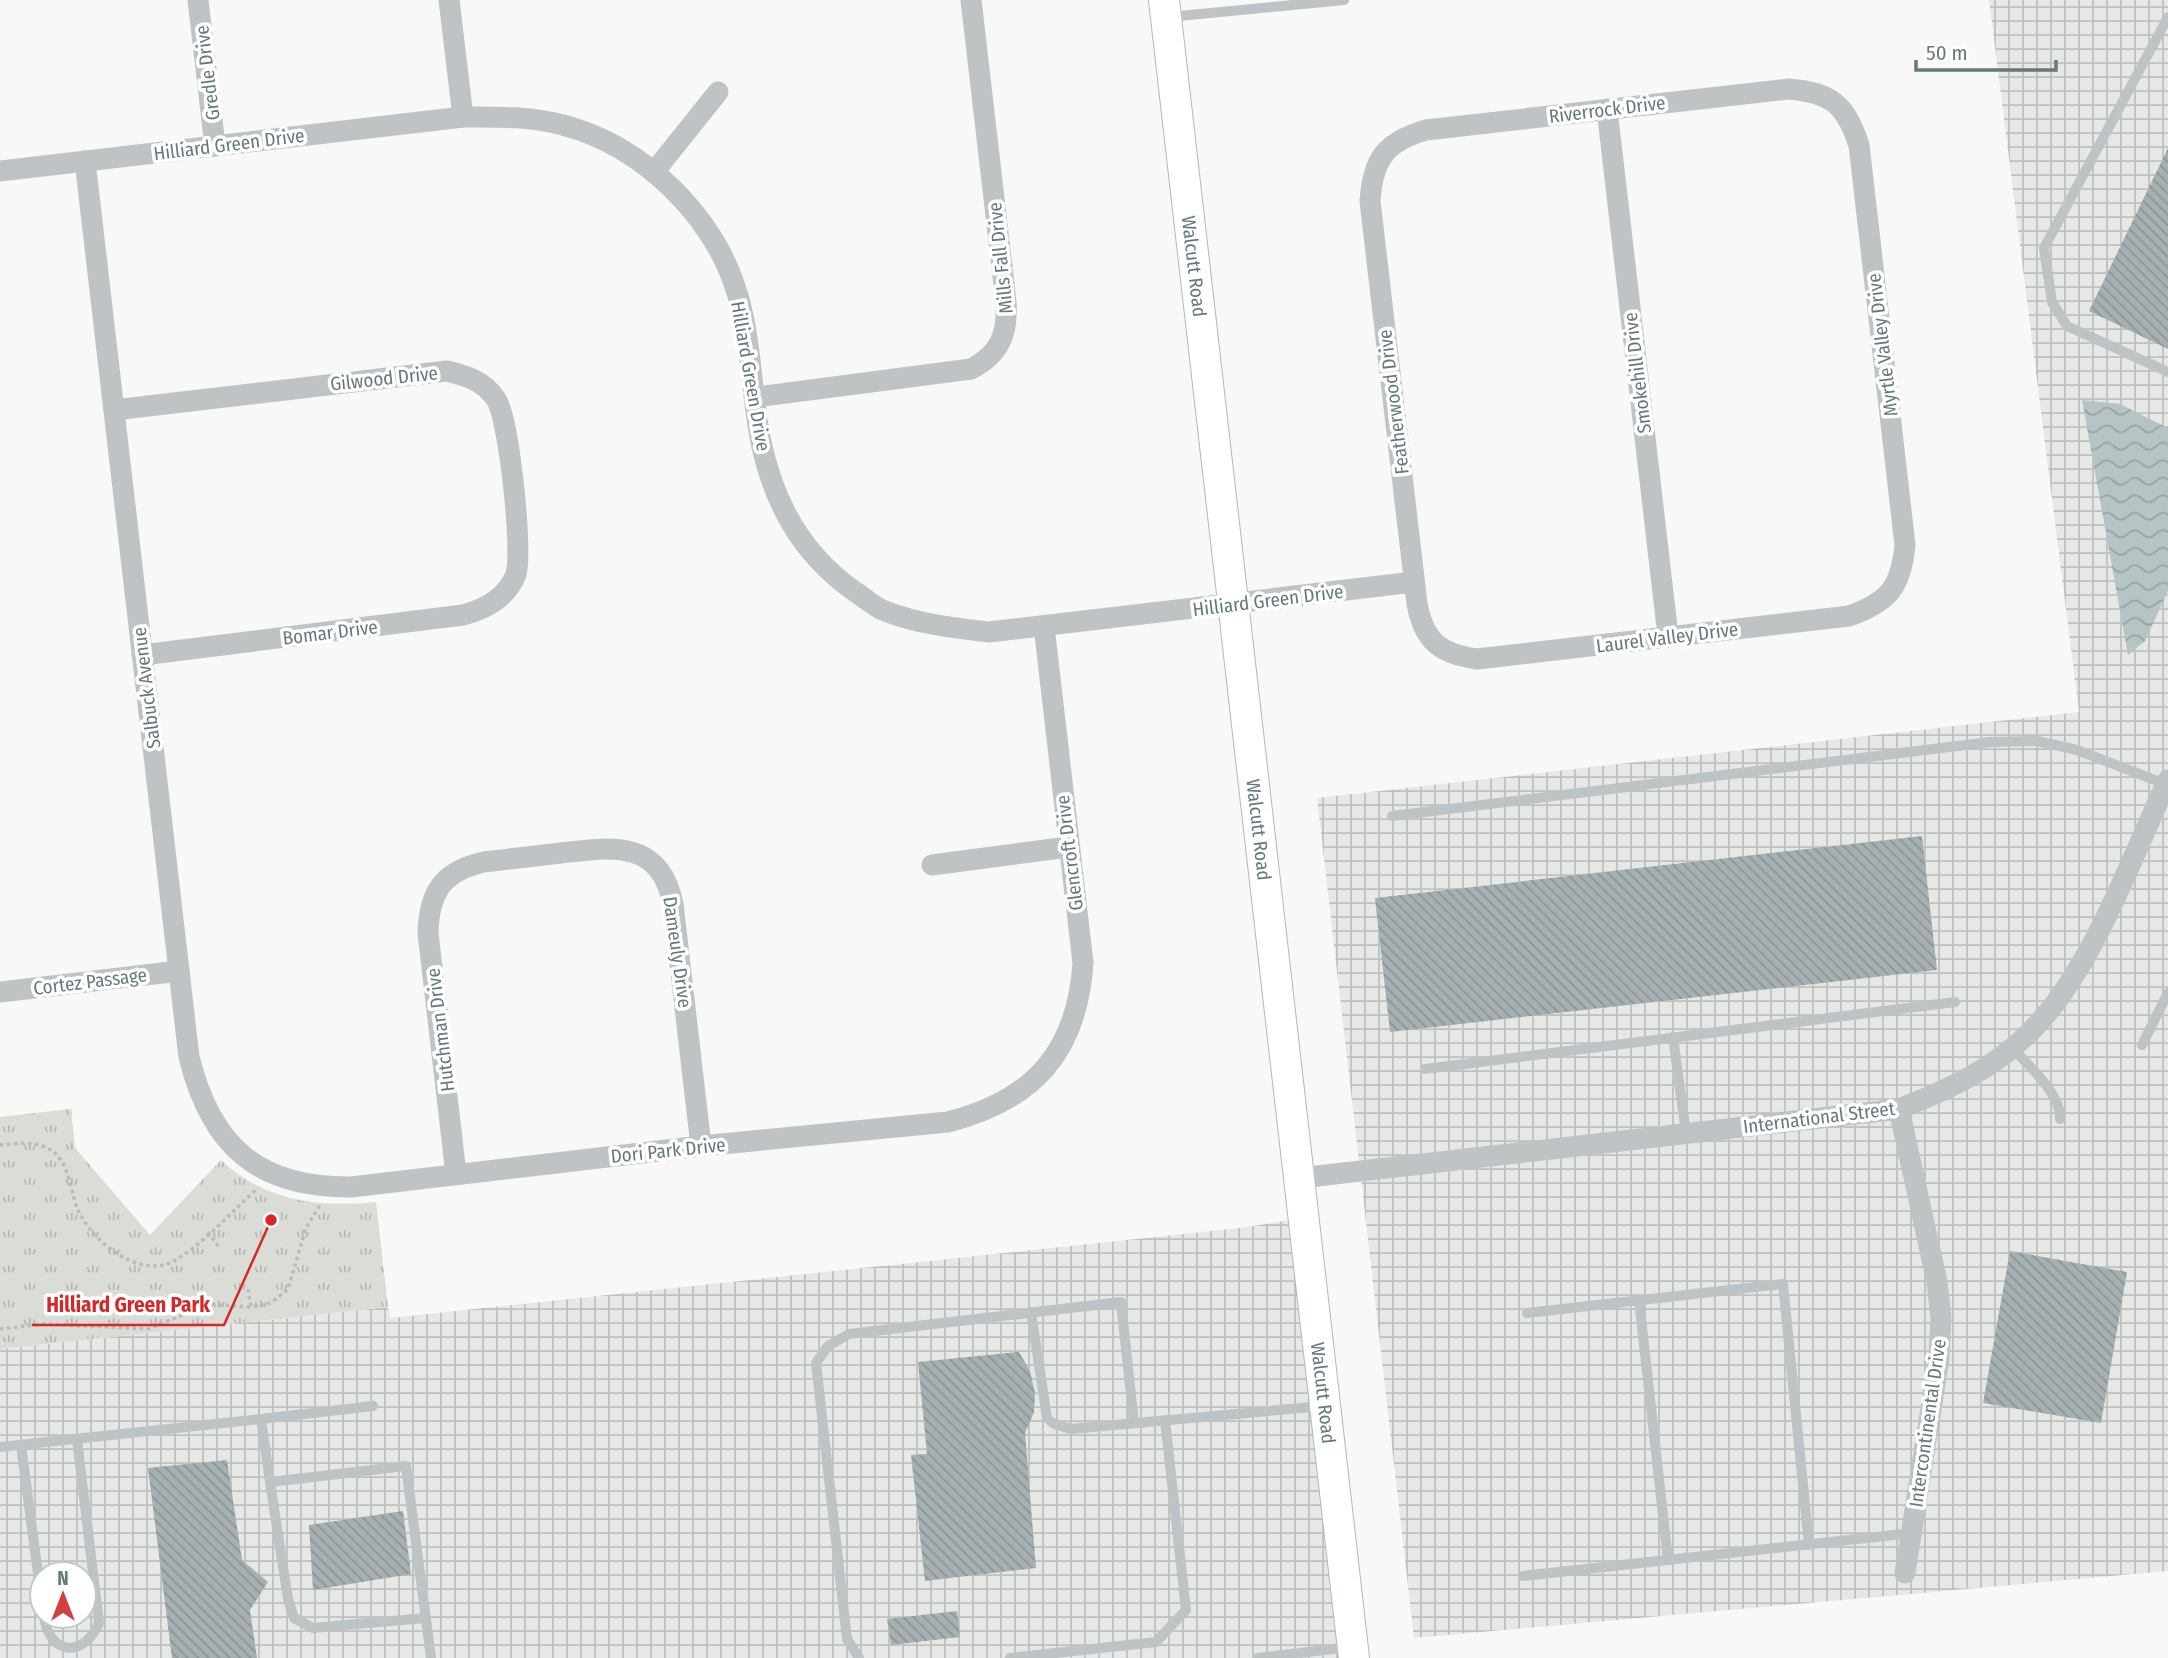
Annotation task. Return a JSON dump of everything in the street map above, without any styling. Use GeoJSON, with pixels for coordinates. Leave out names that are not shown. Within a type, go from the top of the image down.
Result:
{"type":"FeatureCollection","features":[{"type":"Feature","properties":{"kind":"street","name":"Gredle Drive"},"geometry":{"type":"LineString","coordinates":[[198,0],[215,146]]}},
{"type":"Feature","properties":{"kind":"street"},"geometry":{"type":"LineString","coordinates":[[449,0],[463,117]]}},
{"type":"Feature","properties":{"kind":"street","name":"Mills Fall Drive"},"geometry":{"type":"LineString","coordinates":[[756,397],[971,369],[987,361],[999,348],[1007,320],[1006,302],[971,0]]}},
{"type":"Feature","properties":{"kind":"street","name":"Walcutt Road"},"geometry":{"type":"LineString","coordinates":[[1165,9],[1354,1652]]}},
{"type":"Feature","properties":{"kind":"street","name":"Riverrock Drive"},"geometry":{"type":"LineString","coordinates":[[1383,153],[1402,137],[1426,130],[1789,89],[1813,91],[1835,100]]}},
{"type":"Feature","properties":{"kind":"street"},"geometry":{"type":"LineString","coordinates":[[654,172],[718,92]]}},
{"type":"Feature","properties":{"kind":"street","name":"Myrtle Valley Drive"},"geometry":{"type":"LineString","coordinates":[[1835,100],[1851,121],[1859,145],[1905,545],[1903,570],[1891,592]]}},
{"type":"Feature","properties":{"kind":"street","name":"Smokehill Drive"},"geometry":{"type":"LineString","coordinates":[[1607,109],[1668,636]]}},
{"type":"Feature","properties":{"kind":"street","name":"Hilliard Green Drive"},"geometry":{"type":"LineString","coordinates":[[0,171],[463,117],[514,117],[564,125],[611,144],[654,172],[693,211],[721,253],[738,294],[750,344],[761,441],[775,495],[800,541],[837,579],[883,610],[938,626],[989,632],[1413,582]]}},
{"type":"Feature","properties":{"kind":"street","name":"Featherwood Drive"},"geometry":{"type":"LineString","coordinates":[[1383,153],[1372,176],[1370,201],[1413,582],[1424,632],[1438,647]]}},
{"type":"Feature","properties":{"kind":"street","name":"Salbuck Avenue"},"geometry":{"type":"LineString","coordinates":[[85,161],[189,1057],[206,1111],[225,1139],[242,1157],[279,1178]]}},
{"type":"Feature","properties":{"kind":"street","name":"Gilwood Drive"},"geometry":{"type":"LineString","coordinates":[[114,410],[447,371],[467,376],[485,386],[498,401],[505,427],[519,545],[519,562],[509,587]]}},
{"type":"Feature","properties":{"kind":"street","name":"Bomar Drive"},"geometry":{"type":"LineString","coordinates":[[142,655],[463,615],[482,610],[509,587]]}},
{"type":"Feature","properties":{"kind":"street","name":"Laurel Valley Drive"},"geometry":{"type":"LineString","coordinates":[[1438,647],[1455,656],[1477,659],[1849,616],[1872,608],[1891,592]]}},
{"type":"Feature","properties":{"kind":"street","name":"Glencroft Drive"},"geometry":{"type":"LineString","coordinates":[[1044,626],[1083,963],[1081,991],[1073,1021],[1061,1047],[1044,1071]]}},
{"type":"Feature","properties":{"kind":"street","name":"International Street"},"geometry":{"type":"LineString","coordinates":[[1300,1178],[1899,1109],[1949,1089],[1988,1066],[2031,1032],[2063,994],[2086,955],[2167,783]]}},
{"type":"Feature","properties":{"kind":"street"},"geometry":{"type":"LineString","coordinates":[[932,864],[1068,847]]}},
{"type":"Feature","properties":{"kind":"street","name":"Dameuly Drive"},"geometry":{"type":"LineString","coordinates":[[438,888],[457,870],[484,862],[611,848],[640,855],[652,862],[670,888],[673,904],[701,1146]]}},
{"type":"Feature","properties":{"kind":"street","name":"Hutchman Drive"},"geometry":{"type":"LineString","coordinates":[[438,888],[429,909],[428,933],[457,1174]]}},
{"type":"Feature","properties":{"kind":"street","name":"Cortez Passage"},"geometry":{"type":"LineString","coordinates":[[0,992],[179,971]]}},
{"type":"Feature","properties":{"kind":"street","name":"Dori Park Drive"},"geometry":{"type":"LineString","coordinates":[[279,1178],[326,1187],[351,1187],[701,1146],[948,1122],[1000,1104],[1025,1089],[1044,1071]]}},
{"type":"Feature","properties":{"kind":"street","name":"Intercontinental Drive"},"geometry":{"type":"LineString","coordinates":[[1899,1109],[1937,1282],[1941,1318],[1939,1358],[1905,1573]]}},
{"type":"Feature","properties":{"kind":"lane"},"geometry":{"type":"LineString","coordinates":[[1165,9],[1344,0]]}},
{"type":"Feature","properties":{"kind":"lane"},"geometry":{"type":"LineString","coordinates":[[2168,18],[2043,248],[2052,302],[2067,326],[2168,372]]}},
{"type":"Feature","properties":{"kind":"lane"},"geometry":{"type":"LineString","coordinates":[[1392,816],[1990,742],[2037,741],[2077,750],[2167,783]]}},
{"type":"Feature","properties":{"kind":"lane"},"geometry":{"type":"LineString","coordinates":[[2143,1045],[2168,993]]}},
{"type":"Feature","properties":{"kind":"lane"},"geometry":{"type":"LineString","coordinates":[[1425,1069],[1955,1002]]}},
{"type":"Feature","properties":{"kind":"lane"},"geometry":{"type":"LineString","coordinates":[[1673,1037],[1686,1133]]}},
{"type":"Feature","properties":{"kind":"lane"},"geometry":{"type":"LineString","coordinates":[[2012,1047],[2053,1096],[2061,1109],[2060,1119]]}},
{"type":"Feature","properties":{"kind":"lane"},"geometry":{"type":"LineString","coordinates":[[1527,1313],[1783,1284],[1809,1545]]}},
{"type":"Feature","properties":{"kind":"lane"},"geometry":{"type":"LineString","coordinates":[[1639,1300],[1668,1560]]}},
{"type":"Feature","properties":{"kind":"lane"},"geometry":{"type":"LineString","coordinates":[[859,1658],[847,1639],[816,1363],[828,1346],[849,1334],[1121,1301],[1134,1423]]}},
{"type":"Feature","properties":{"kind":"lane"},"geometry":{"type":"LineString","coordinates":[[1031,1312],[1046,1418],[1054,1424],[1071,1429],[1325,1405]]}},
{"type":"Feature","properties":{"kind":"lane"},"geometry":{"type":"LineString","coordinates":[[0,1447],[373,1406]]}},
{"type":"Feature","properties":{"kind":"lane"},"geometry":{"type":"LineString","coordinates":[[261,1419],[288,1599],[294,1618],[313,1628],[425,1618]]}},
{"type":"Feature","properties":{"kind":"lane"},"geometry":{"type":"LineString","coordinates":[[1010,1658],[1156,1642],[1186,1610],[1165,1420]]}},
{"type":"Feature","properties":{"kind":"lane"},"geometry":{"type":"LineString","coordinates":[[77,1439],[91,1560]]}},
{"type":"Feature","properties":{"kind":"lane"},"geometry":{"type":"LineString","coordinates":[[21,1445],[36,1560]]}},
{"type":"Feature","properties":{"kind":"lane"},"geometry":{"type":"LineString","coordinates":[[270,1482],[406,1466],[430,1658]]}},
{"type":"Feature","properties":{"kind":"lane"},"geometry":{"type":"LineString","coordinates":[[1523,1576],[1912,1534]]}},
{"type":"Feature","properties":{"kind":"lane"},"geometry":{"type":"LineString","coordinates":[[45,1630],[55,1644],[66,1649],[82,1648],[93,1638],[96,1630]]}},
{"type":"Feature","properties":{"kind":"lane"},"geometry":{"type":"LineString","coordinates":[[1258,1658],[1354,1652]]}},
{"type":"Feature","properties":{"kind":"path"},"geometry":{"type":"LineString","coordinates":[[0,1145],[37,1144],[60,1158],[79,1214],[87,1226],[135,1264],[159,1267],[169,1263],[259,1186]]}},
{"type":"Feature","properties":{"kind":"path"},"geometry":{"type":"LineString","coordinates":[[0,1329],[43,1324],[148,1329],[210,1304],[251,1307],[271,1303],[288,1289],[306,1228],[320,1204]]}},
{"type":"Feature","properties":{"kind":"path"},"geometry":{"type":"LineString","coordinates":[[208,1232],[219,1247]]}},
{"type":"Feature","properties":{"kind":"path"},"geometry":{"type":"LineString","coordinates":[[248,1289],[251,1307]]}},
{"type":"Feature","properties":{"kind":"shaded area"},"geometry":{"type":"Polygon","coordinates":[[[1989,0],[2168,0],[2168,1571],[1414,1638],[1317,798],[2079,712],[1989,0]]]}},
{"type":"Feature","properties":{"kind":"shaded area"},"geometry":{"type":"Polygon","coordinates":[[[1304,1218],[1354,1658],[0,1658],[0,1349],[388,1307],[390,1318],[1240,1228],[1304,1218]]]}},
{"type":"Feature","properties":{"kind":"green space"},"geometry":{"type":"Polygon","coordinates":[[[71,1109],[75,1148],[150,1235],[221,1160],[255,1185],[294,1199],[334,1204],[376,1202],[388,1307],[0,1349],[0,1117],[71,1109]]]}},
{"type":"Feature","properties":{"kind":"water"},"geometry":{"type":"Polygon","coordinates":[[[2082,400],[2120,404],[2168,428],[2168,591],[2145,641],[2128,655],[2082,400]]]}},
{"type":"Feature","properties":{"kind":"building"},"geometry":{"type":"Polygon","coordinates":[[[2168,148],[2168,349],[2089,311],[2168,148]]]}},
{"type":"Feature","properties":{"kind":"building"},"geometry":{"type":"Polygon","coordinates":[[[1922,836],[1937,970],[1390,1032],[1375,898],[1922,836]]]}},
{"type":"Feature","properties":{"kind":"building"},"geometry":{"type":"Polygon","coordinates":[[[2010,1251],[2127,1272],[2101,1423],[1983,1403],[2010,1251]]]}},
{"type":"Feature","properties":{"kind":"building"},"geometry":{"type":"Polygon","coordinates":[[[1019,1352],[1030,1371],[1035,1393],[1034,1412],[1025,1433],[1036,1568],[925,1581],[911,1455],[927,1454],[918,1362],[1019,1352]]]}},
{"type":"Feature","properties":{"kind":"building"},"geometry":{"type":"Polygon","coordinates":[[[227,1460],[242,1560],[268,1582],[250,1610],[257,1658],[172,1658],[148,1468],[227,1460]]]}},
{"type":"Feature","properties":{"kind":"building"},"geometry":{"type":"Polygon","coordinates":[[[403,1511],[411,1574],[313,1590],[309,1525],[403,1511]]]}},
{"type":"Feature","properties":{"kind":"building"},"geometry":{"type":"Polygon","coordinates":[[[957,1611],[960,1637],[891,1645],[887,1619],[957,1611]]]}},
{"type":"Feature","properties":{"kind":"place","name":"Hilliard Green Park"},"geometry":{"type":"Point","coordinates":[271,1220]}}]}
